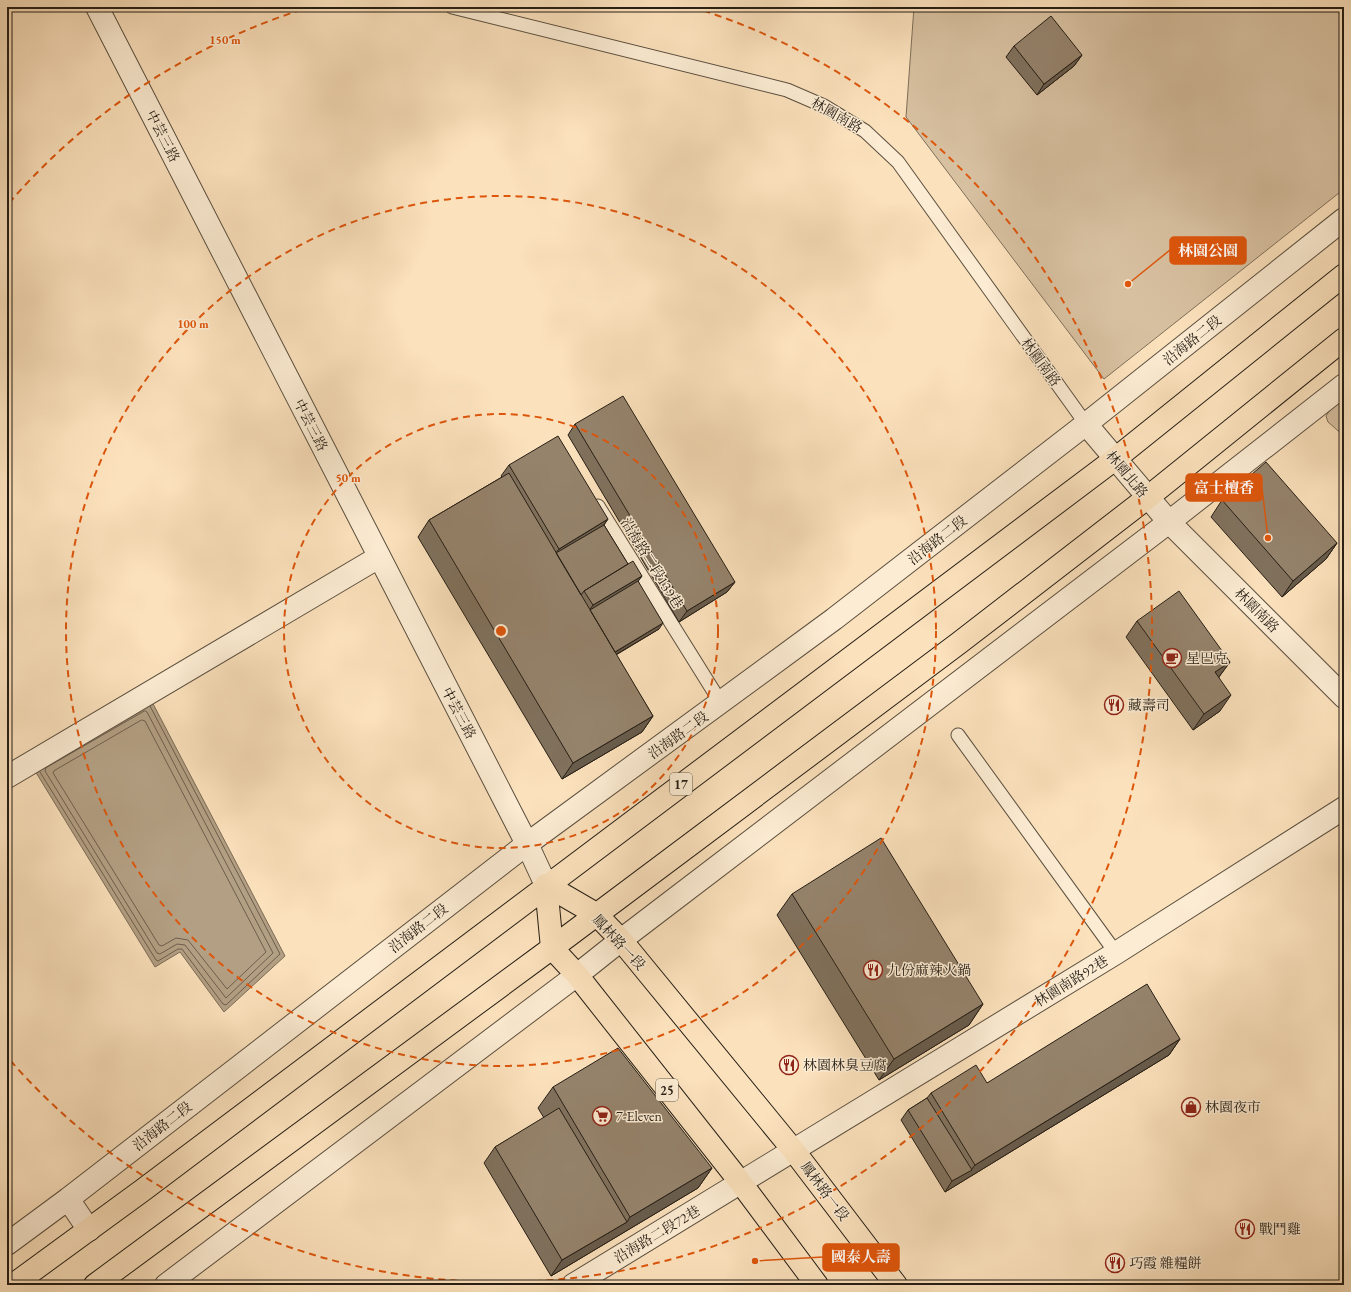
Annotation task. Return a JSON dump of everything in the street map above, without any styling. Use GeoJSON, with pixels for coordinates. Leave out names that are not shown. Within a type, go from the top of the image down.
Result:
{"type":"FeatureCollection","features":[{"type":"Feature","properties":{"kind":"main road","name":"17"},"geometry":{"type":"LineString","coordinates":[[13,1285],[89,1230],[1114,459],[1344,275]]}},
{"type":"Feature","properties":{"kind":"main road"},"geometry":{"type":"LineString","coordinates":[[95,1285],[552,948],[959,643],[1148,498],[1344,339]]}},
{"type":"Feature","properties":{"kind":"main road"},"geometry":{"type":"LineString","coordinates":[[546,885],[552,948]]}},
{"type":"Feature","properties":{"kind":"main road","name":"鳳林路一段"},"geometry":{"type":"LineString","coordinates":[[546,885],[596,914],[621,940],[794,1150],[896,1285]]}},
{"type":"Feature","properties":{"kind":"main road","name":"25"},"geometry":{"type":"LineString","coordinates":[[552,948],[577,976],[741,1183],[817,1285]]}},
{"type":"Feature","properties":{"kind":"street","name":"中芸三路"},"geometry":{"type":"LineString","coordinates":[[97,7],[527,844],[546,885]]}},
{"type":"Feature","properties":{"kind":"street","name":"沿海路二段"},"geometry":{"type":"LineString","coordinates":[[7,1244],[68,1199],[527,844],[834,620],[1086,424],[1344,220]]}},
{"type":"Feature","properties":{"kind":"street"},"geometry":{"type":"LineString","coordinates":[[166,1285],[577,976],[621,940],[1169,522],[1344,385]]}},
{"type":"Feature","properties":{"kind":"street","name":"林園北路"},"geometry":{"type":"LineString","coordinates":[[1086,424],[1114,459],[1169,522]]}},
{"type":"Feature","properties":{"kind":"street","name":"林園南路"},"geometry":{"type":"LineString","coordinates":[[1169,522],[1344,697]]}},
{"type":"Feature","properties":{"kind":"street"},"geometry":{"type":"LineString","coordinates":[[7,777],[379,557]]}},
{"type":"Feature","properties":{"kind":"street","name":"林園南路92巷"},"geometry":{"type":"LineString","coordinates":[[741,1183],[1116,953],[1344,808]]}},
{"type":"Feature","properties":{"kind":"street","name":"沿海路二段72巷"},"geometry":{"type":"LineString","coordinates":[[573,1285],[741,1183]]}},
{"type":"Feature","properties":{"kind":"street"},"geometry":{"type":"LineString","coordinates":[[68,1199],[89,1230]]}},
{"type":"Feature","properties":{"kind":"lane","name":"林園南路"},"geometry":{"type":"LineString","coordinates":[[452,7],[787,90],[824,106],[866,130],[898,162],[1086,424]]}},
{"type":"Feature","properties":{"kind":"lane","name":"沿海路二段139巷"},"geometry":{"type":"LineString","coordinates":[[591,494],[721,703]]}},
{"type":"Feature","properties":{"kind":"lane"},"geometry":{"type":"LineString","coordinates":[[958,735],[1116,953]]}},
{"type":"Feature","properties":{"kind":"shaded area"},"geometry":{"type":"Polygon","coordinates":[[[914,7],[1344,7],[1344,189],[1104,379],[906,117],[914,7]]]}},
{"type":"Feature","properties":{"kind":"shaded area"},"geometry":{"type":"Polygon","coordinates":[[[1344,399],[1344,436],[1328,422],[1326,416],[1330,410],[1344,399]]]}},
{"type":"Feature","properties":{"kind":"water"},"geometry":{"type":"Polygon","coordinates":[[[150,698],[285,956],[224,1012],[180,952],[155,967],[32,766],[150,698]]]}},
{"type":"Feature","properties":{"kind":"building"},"geometry":{"type":"Polygon","coordinates":[[[1051,16],[1082,55],[1044,84],[1014,46],[1051,16]]]}},
{"type":"Feature","properties":{"kind":"building"},"geometry":{"type":"Polygon","coordinates":[[[623,396],[735,582],[687,611],[575,424],[623,396]]]}},
{"type":"Feature","properties":{"kind":"building"},"geometry":{"type":"Polygon","coordinates":[[[558,436],[608,519],[559,549],[509,465],[558,436]]]}},
{"type":"Feature","properties":{"kind":"building"},"geometry":{"type":"Polygon","coordinates":[[[1266,462],[1337,543],[1293,581],[1222,500],[1266,462]]]}},
{"type":"Feature","properties":{"kind":"building"},"geometry":{"type":"Polygon","coordinates":[[[509,473],[653,716],[573,763],[429,520],[509,473]]]}},
{"type":"Feature","properties":{"kind":"building"},"geometry":{"type":"Polygon","coordinates":[[[604,525],[628,564],[584,591],[581,595],[556,553],[604,525]]]}},
{"type":"Feature","properties":{"kind":"building"},"geometry":{"type":"Polygon","coordinates":[[[633,561],[642,576],[593,605],[584,591],[633,561]]]}},
{"type":"Feature","properties":{"kind":"building"},"geometry":{"type":"Polygon","coordinates":[[[638,581],[663,623],[615,652],[590,610],[638,581]]]}},
{"type":"Feature","properties":{"kind":"building"},"geometry":{"type":"Polygon","coordinates":[[[1179,591],[1230,662],[1215,672],[1231,695],[1204,714],[1137,621],[1179,591]]]}},
{"type":"Feature","properties":{"kind":"building","name":"九份麻辣火鍋"},"geometry":{"type":"Polygon","coordinates":[[[881,838],[983,1004],[894,1059],[792,894],[881,838]]]}},
{"type":"Feature","properties":{"kind":"building"},"geometry":{"type":"Polygon","coordinates":[[[1147,984],[1180,1039],[975,1165],[931,1093],[976,1065],[987,1083],[1147,984]]]}},
{"type":"Feature","properties":{"kind":"building"},"geometry":{"type":"Polygon","coordinates":[[[618,1048],[712,1168],[630,1217],[553,1087],[618,1048]]]}},
{"type":"Feature","properties":{"kind":"building"},"geometry":{"type":"Polygon","coordinates":[[[927,1098],[972,1170],[952,1181],[908,1110],[927,1098]]]}},
{"type":"Feature","properties":{"kind":"building"},"geometry":{"type":"Polygon","coordinates":[[[559,1108],[627,1222],[562,1260],[495,1147],[559,1108]]]}},
{"type":"Feature","properties":{"kind":"place","name":"林園公園"},"geometry":{"type":"Point","coordinates":[1128,284]}},
{"type":"Feature","properties":{"kind":"place","name":"富士檀香"},"geometry":{"type":"Point","coordinates":[1268,538]}},
{"type":"Feature","properties":{"kind":"place","name":"星巴克"},"geometry":{"type":"Point","coordinates":[1172,658]}},
{"type":"Feature","properties":{"kind":"place","name":"藏壽司"},"geometry":{"type":"Point","coordinates":[1114,705]}},
{"type":"Feature","properties":{"kind":"place","name":"九份麻辣火鍋"},"geometry":{"type":"Point","coordinates":[873,970]}},
{"type":"Feature","properties":{"kind":"place","name":"林園林臭豆腐"},"geometry":{"type":"Point","coordinates":[789,1065]}},
{"type":"Feature","properties":{"kind":"place","name":"林園夜市"},"geometry":{"type":"Point","coordinates":[1191,1107]}},
{"type":"Feature","properties":{"kind":"place","name":"7-Eleven"},"geometry":{"type":"Point","coordinates":[602,1116]}},
{"type":"Feature","properties":{"kind":"place","name":"戰鬥雞"},"geometry":{"type":"Point","coordinates":[1245,1229]}},
{"type":"Feature","properties":{"kind":"place","name":"國泰人壽"},"geometry":{"type":"Point","coordinates":[755,1261]}},
{"type":"Feature","properties":{"kind":"place","name":"巧霞 雜糧餅"},"geometry":{"type":"Point","coordinates":[1115,1263]}}]}
